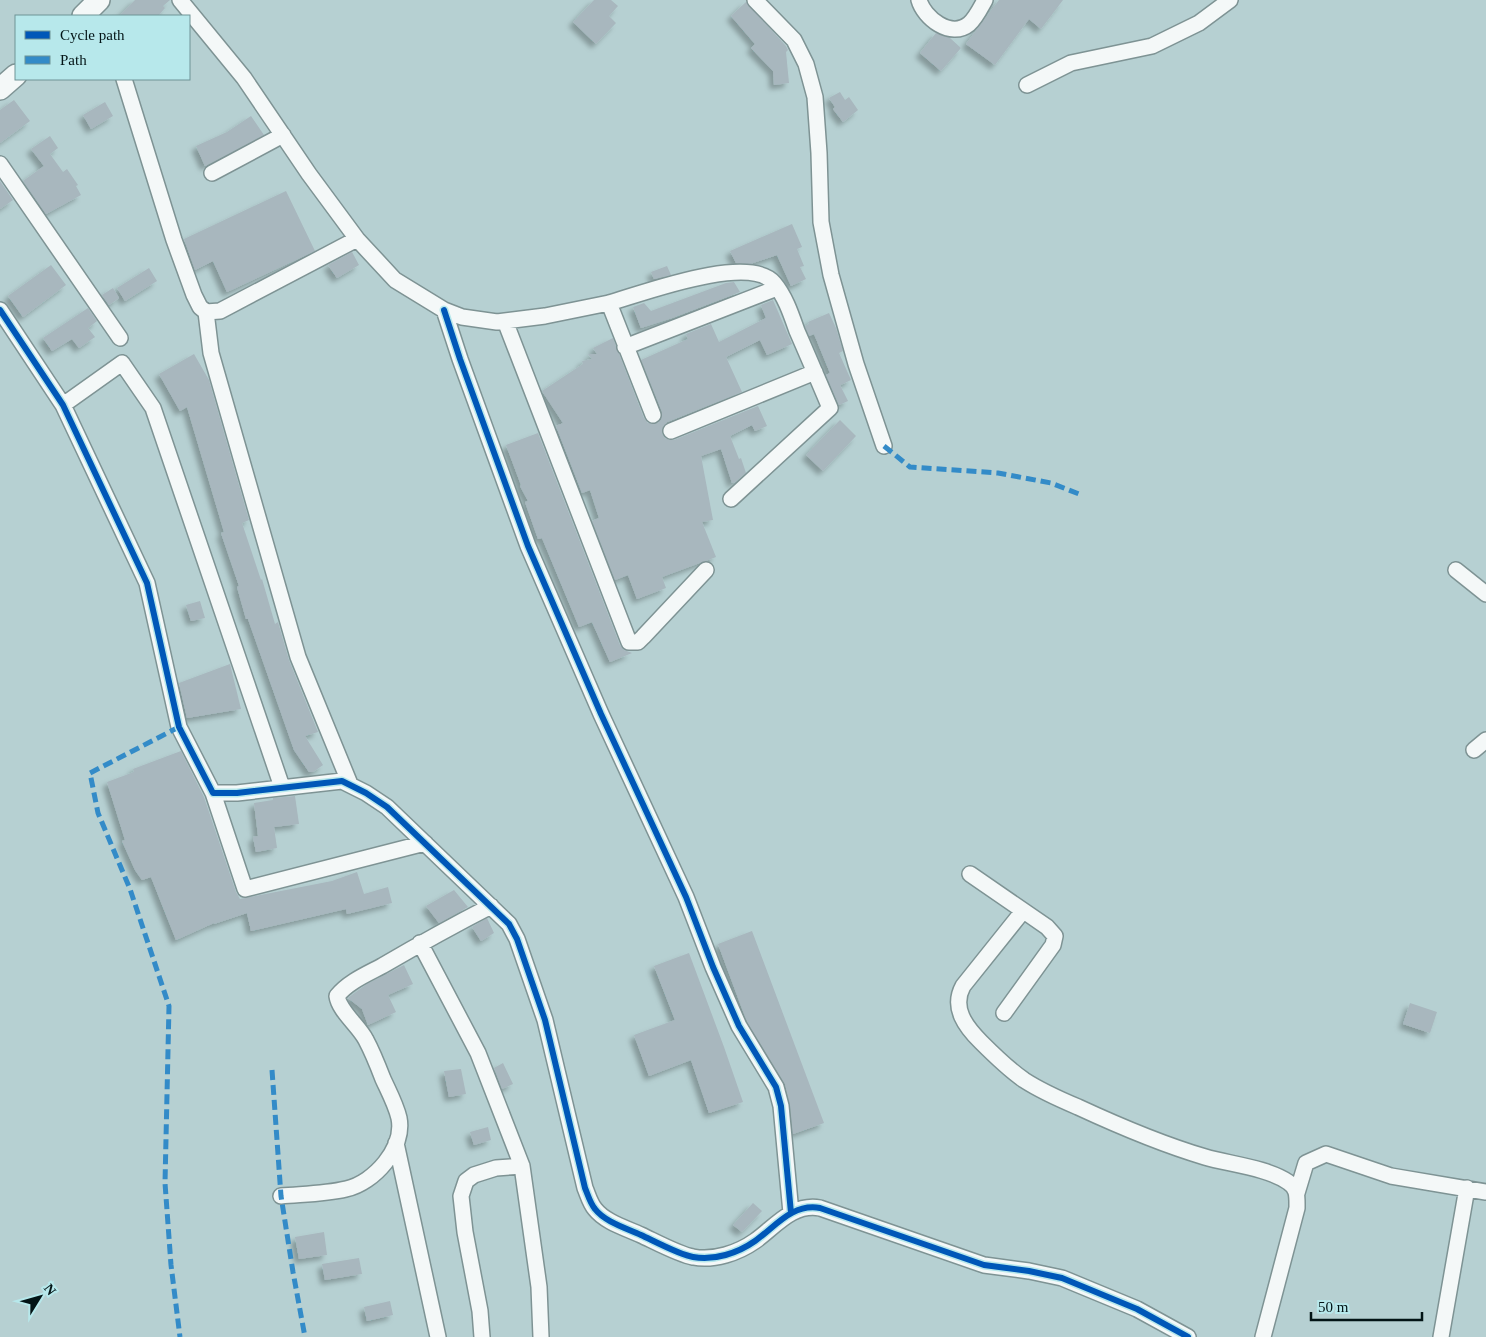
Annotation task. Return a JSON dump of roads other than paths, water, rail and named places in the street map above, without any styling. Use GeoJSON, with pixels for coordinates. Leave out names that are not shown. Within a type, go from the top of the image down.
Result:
{"type":"FeatureCollection","features":[{"type":"Feature","properties":{"kind":"street"},"geometry":{"type":"LineString","coordinates":[[180,0],[244,78],[356,239],[395,280],[444,310],[462,317],[497,322],[545,316],[609,304],[711,274],[732,272],[764,275],[773,282],[784,298],[830,408],[731,499]]}},
{"type":"Feature","properties":{"kind":"street"},"geometry":{"type":"LineString","coordinates":[[755,0],[794,40],[806,64],[815,97],[821,222],[831,275],[856,364],[884,446]]}},
{"type":"Feature","properties":{"kind":"street"},"geometry":{"type":"LineString","coordinates":[[919,0],[928,17],[950,29],[970,24],[985,0]]}},
{"type":"Feature","properties":{"kind":"street"},"geometry":{"type":"LineString","coordinates":[[1027,85],[1072,63],[1152,46],[1199,23],[1230,0]]}},
{"type":"Feature","properties":{"kind":"street"},"geometry":{"type":"LineString","coordinates":[[0,88],[15,76]]}},
{"type":"Feature","properties":{"kind":"street"},"geometry":{"type":"LineString","coordinates":[[124,80],[174,240],[194,295],[200,307],[206,312],[211,353],[298,657],[350,784]]}},
{"type":"Feature","properties":{"kind":"street"},"geometry":{"type":"LineString","coordinates":[[212,174],[283,136]]}},
{"type":"Feature","properties":{"kind":"street"},"geometry":{"type":"LineString","coordinates":[[0,164],[120,338]]}},
{"type":"Feature","properties":{"kind":"street"},"geometry":{"type":"LineString","coordinates":[[206,312],[220,311],[356,239]]}},
{"type":"Feature","properties":{"kind":"street"},"geometry":{"type":"LineString","coordinates":[[625,346],[777,288]]}},
{"type":"Feature","properties":{"kind":"street"},"geometry":{"type":"LineString","coordinates":[[609,304],[653,415]]}},
{"type":"Feature","properties":{"kind":"street"},"geometry":{"type":"LineString","coordinates":[[0,310],[63,405],[147,583],[179,727],[213,793],[245,889],[425,843]]}},
{"type":"Feature","properties":{"kind":"street"},"geometry":{"type":"LineString","coordinates":[[444,310],[528,546],[600,714],[686,897],[713,968],[739,1026],[776,1087],[781,1106],[791,1213]]}},
{"type":"Feature","properties":{"kind":"street"},"geometry":{"type":"LineString","coordinates":[[504,321],[629,642],[638,642],[706,570]]}},
{"type":"Feature","properties":{"kind":"street"},"geometry":{"type":"LineString","coordinates":[[63,405],[122,363],[153,408],[282,787]]}},
{"type":"Feature","properties":{"kind":"street"},"geometry":{"type":"LineString","coordinates":[[670,431],[815,372]]}},
{"type":"Feature","properties":{"kind":"street"},"geometry":{"type":"LineString","coordinates":[[1456,570],[1486,594]]}},
{"type":"Feature","properties":{"kind":"street"},"geometry":{"type":"LineString","coordinates":[[1474,750],[1486,740]]}},
{"type":"Feature","properties":{"kind":"street"},"geometry":{"type":"LineString","coordinates":[[213,793],[237,793],[342,781],[350,784],[387,807],[509,924],[517,939],[545,1020],[585,1188],[593,1207],[599,1214],[644,1237],[692,1257],[710,1258],[739,1250],[791,1213],[802,1208],[820,1208],[984,1265],[1062,1278],[1136,1309],[1188,1337]]}},
{"type":"Feature","properties":{"kind":"street"},"geometry":{"type":"LineString","coordinates":[[219,810],[237,793]]}},
{"type":"Feature","properties":{"kind":"street"},"geometry":{"type":"LineString","coordinates":[[970,874],[1052,931],[1055,940],[1004,1014]]}},
{"type":"Feature","properties":{"kind":"street"},"geometry":{"type":"LineString","coordinates":[[281,1196],[347,1189],[364,1183],[374,1176],[385,1163],[400,1132],[399,1119],[366,1039],[356,1024],[342,1009],[337,996],[352,983],[420,943],[490,906]]}},
{"type":"Feature","properties":{"kind":"street"},"geometry":{"type":"LineString","coordinates":[[1023,911],[962,986],[959,994],[958,1006],[962,1016],[976,1037],[1002,1064],[1048,1094],[1132,1131],[1204,1157],[1271,1174],[1293,1185],[1297,1193]]}},
{"type":"Feature","properties":{"kind":"street"},"geometry":{"type":"LineString","coordinates":[[420,943],[478,1053],[522,1166],[539,1287],[541,1337]]}},
{"type":"Feature","properties":{"kind":"street"},"geometry":{"type":"LineString","coordinates":[[396,1143],[438,1337]]}},
{"type":"Feature","properties":{"kind":"street"},"geometry":{"type":"LineString","coordinates":[[1263,1337],[1297,1208],[1297,1193],[1306,1163],[1326,1154],[1391,1176],[1486,1192]]}},
{"type":"Feature","properties":{"kind":"street"},"geometry":{"type":"LineString","coordinates":[[482,1337],[480,1311],[465,1232],[461,1196],[466,1181],[474,1175],[496,1168],[522,1166]]}},
{"type":"Feature","properties":{"kind":"street"},"geometry":{"type":"LineString","coordinates":[[1441,1337],[1467,1188]]}}]}
